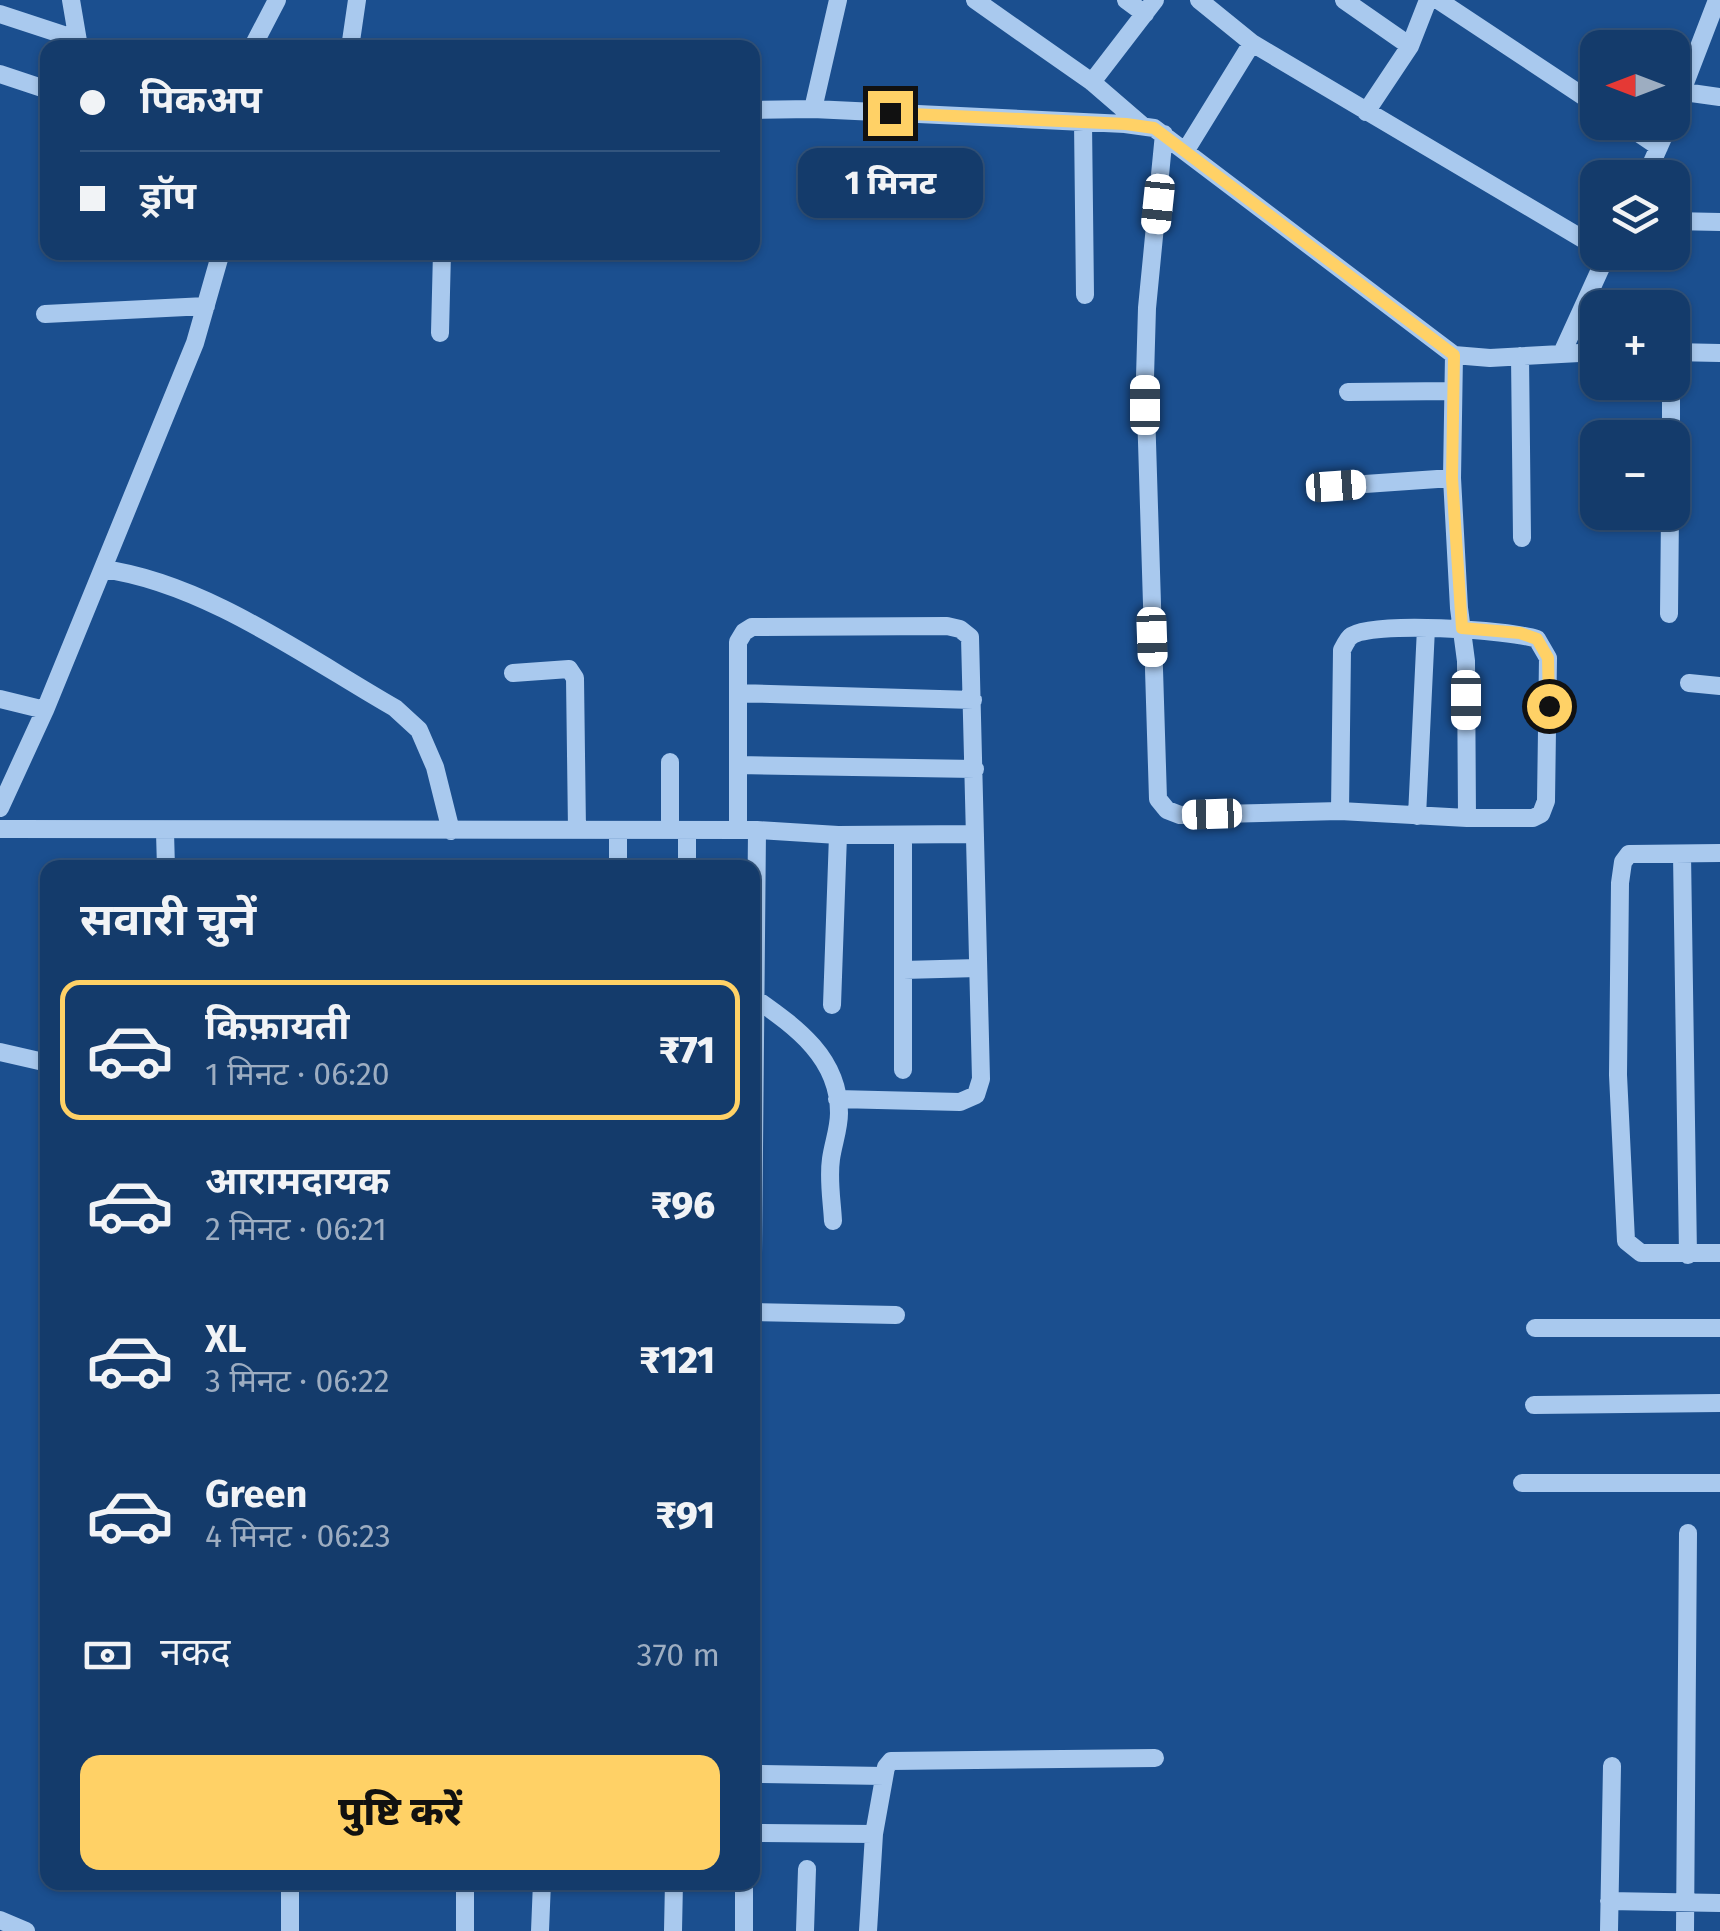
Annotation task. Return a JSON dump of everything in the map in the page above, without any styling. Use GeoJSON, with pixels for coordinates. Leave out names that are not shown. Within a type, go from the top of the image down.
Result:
{"type":"FeatureCollection","features":[{"type":"Feature","properties":{"kind":"street"},"geometry":{"type":"LineString","coordinates":[[70,0],[77,40]]}},
{"type":"Feature","properties":{"kind":"street"},"geometry":{"type":"LineString","coordinates":[[256,40],[277,0]]}},
{"type":"Feature","properties":{"kind":"street"},"geometry":{"type":"LineString","coordinates":[[351,40],[357,0]]}},
{"type":"Feature","properties":{"kind":"street"},"geometry":{"type":"LineString","coordinates":[[813,109],[838,0]]}},
{"type":"Feature","properties":{"kind":"street"},"geometry":{"type":"LineString","coordinates":[[975,0],[1092,82],[1144,126]]}},
{"type":"Feature","properties":{"kind":"street"},"geometry":{"type":"LineString","coordinates":[[1092,82],[1150,7],[1126,0]]}},
{"type":"Feature","properties":{"kind":"street"},"geometry":{"type":"LineString","coordinates":[[1198,0],[1252,43],[1580,237]]}},
{"type":"Feature","properties":{"kind":"street"},"geometry":{"type":"LineString","coordinates":[[1344,0],[1410,46]]}},
{"type":"Feature","properties":{"kind":"street"},"geometry":{"type":"LineString","coordinates":[[1366,112],[1410,46],[1428,0]]}},
{"type":"Feature","properties":{"kind":"street"},"geometry":{"type":"LineString","coordinates":[[1438,0],[1580,94]]}},
{"type":"Feature","properties":{"kind":"street"},"geometry":{"type":"LineString","coordinates":[[1690,75],[1717,0]]}},
{"type":"Feature","properties":{"kind":"street"},"geometry":{"type":"LineString","coordinates":[[0,14],[70,40]]}},
{"type":"Feature","properties":{"kind":"street"},"geometry":{"type":"LineString","coordinates":[[1186,150],[1252,43]]}},
{"type":"Feature","properties":{"kind":"street"},"geometry":{"type":"LineString","coordinates":[[0,74],[40,87]]}},
{"type":"Feature","properties":{"kind":"street"},"geometry":{"type":"LineString","coordinates":[[1690,93],[1720,98]]}},
{"type":"Feature","properties":{"kind":"street"},"geometry":{"type":"LineString","coordinates":[[760,110],[813,109],[1144,126],[1186,150],[1454,355],[1580,352]]}},
{"type":"Feature","properties":{"kind":"street"},"geometry":{"type":"LineString","coordinates":[[1083,122],[1085,295]]}},
{"type":"Feature","properties":{"kind":"street"},"geometry":{"type":"LineString","coordinates":[[1164,134],[1147,308],[1145,378],[1158,798],[1167,810],[1180,815],[1340,811],[1524,820],[1541,814],[1546,801],[1548,658],[1537,639],[1520,633],[1426,628],[1361,631],[1349,637],[1342,650],[1340,811]]}},
{"type":"Feature","properties":{"kind":"street"},"geometry":{"type":"LineString","coordinates":[[1649,140],[1659,147]]}},
{"type":"Feature","properties":{"kind":"street"},"geometry":{"type":"LineString","coordinates":[[1653,160],[1662,140]]}},
{"type":"Feature","properties":{"kind":"street"},"geometry":{"type":"LineString","coordinates":[[1690,221],[1720,222]]}},
{"type":"Feature","properties":{"kind":"street"},"geometry":{"type":"LineString","coordinates":[[0,808],[45,710],[196,344],[219,260]]}},
{"type":"Feature","properties":{"kind":"street"},"geometry":{"type":"LineString","coordinates":[[440,333],[442,260]]}},
{"type":"Feature","properties":{"kind":"street"},"geometry":{"type":"LineString","coordinates":[[1562,353],[1599,270]]}},
{"type":"Feature","properties":{"kind":"street"},"geometry":{"type":"LineString","coordinates":[[46,314],[206,306]]}},
{"type":"Feature","properties":{"kind":"street"},"geometry":{"type":"LineString","coordinates":[[1690,352],[1720,353]]}},
{"type":"Feature","properties":{"kind":"street"},"geometry":{"type":"LineString","coordinates":[[1454,355],[1452,478],[1466,661],[1466,818]]}},
{"type":"Feature","properties":{"kind":"street"},"geometry":{"type":"LineString","coordinates":[[1520,356],[1522,538]]}},
{"type":"Feature","properties":{"kind":"street"},"geometry":{"type":"LineString","coordinates":[[1348,392],[1452,392]]}},
{"type":"Feature","properties":{"kind":"street"},"geometry":{"type":"LineString","coordinates":[[1336,486],[1452,478]]}},
{"type":"Feature","properties":{"kind":"street"},"geometry":{"type":"LineString","coordinates":[[1669,614],[1670,530]]}},
{"type":"Feature","properties":{"kind":"street"},"geometry":{"type":"LineString","coordinates":[[103,569],[138,574],[203,597],[396,708],[419,730],[436,768],[451,831]]}},
{"type":"Feature","properties":{"kind":"street"},"geometry":{"type":"LineString","coordinates":[[749,860],[738,765],[738,642],[744,632],[752,627],[947,626],[970,637],[980,1079],[976,1095],[960,1102],[837,1099]]}},
{"type":"Feature","properties":{"kind":"street"},"geometry":{"type":"LineString","coordinates":[[1417,816],[1426,628]]}},
{"type":"Feature","properties":{"kind":"street"},"geometry":{"type":"LineString","coordinates":[[513,673],[560,668],[569,670],[574,678],[578,830]]}},
{"type":"Feature","properties":{"kind":"street"},"geometry":{"type":"LineString","coordinates":[[1688,683],[1720,686]]}},
{"type":"Feature","properties":{"kind":"street"},"geometry":{"type":"LineString","coordinates":[[738,693],[973,700]]}},
{"type":"Feature","properties":{"kind":"street"},"geometry":{"type":"LineString","coordinates":[[0,699],[45,710]]}},
{"type":"Feature","properties":{"kind":"street"},"geometry":{"type":"LineString","coordinates":[[670,762],[684,860]]}},
{"type":"Feature","properties":{"kind":"street"},"geometry":{"type":"LineString","coordinates":[[738,765],[974,770]]}},
{"type":"Feature","properties":{"kind":"street"},"geometry":{"type":"LineString","coordinates":[[0,829],[976,834]]}},
{"type":"Feature","properties":{"kind":"street"},"geometry":{"type":"LineString","coordinates":[[618,830],[618,860]]}},
{"type":"Feature","properties":{"kind":"street"},"geometry":{"type":"LineString","coordinates":[[164,832],[166,860]]}},
{"type":"Feature","properties":{"kind":"street"},"geometry":{"type":"LineString","coordinates":[[832,1005],[838,834]]}},
{"type":"Feature","properties":{"kind":"street"},"geometry":{"type":"LineString","coordinates":[[903,834],[903,1070]]}},
{"type":"Feature","properties":{"kind":"street"},"geometry":{"type":"LineString","coordinates":[[1720,853],[1630,854],[1624,862],[1620,884],[1618,1074],[1626,1241],[1640,1253],[1720,1253]]}},
{"type":"Feature","properties":{"kind":"street"},"geometry":{"type":"LineString","coordinates":[[1682,854],[1688,1255]]}},
{"type":"Feature","properties":{"kind":"street"},"geometry":{"type":"LineString","coordinates":[[903,970],[978,968]]}},
{"type":"Feature","properties":{"kind":"street"},"geometry":{"type":"LineString","coordinates":[[760,1002],[811,1041],[824,1060],[837,1099],[838,1121],[830,1173],[833,1222]]}},
{"type":"Feature","properties":{"kind":"street"},"geometry":{"type":"LineString","coordinates":[[0,1052],[40,1061]]}},
{"type":"Feature","properties":{"kind":"street"},"geometry":{"type":"LineString","coordinates":[[760,1312],[896,1315]]}},
{"type":"Feature","properties":{"kind":"street"},"geometry":{"type":"LineString","coordinates":[[1535,1328],[1720,1328]]}},
{"type":"Feature","properties":{"kind":"street"},"geometry":{"type":"LineString","coordinates":[[1534,1404],[1720,1403]]}},
{"type":"Feature","properties":{"kind":"street"},"geometry":{"type":"LineString","coordinates":[[1522,1482],[1720,1482]]}},
{"type":"Feature","properties":{"kind":"street"},"geometry":{"type":"LineString","coordinates":[[1685,1931],[1688,1533]]}},
{"type":"Feature","properties":{"kind":"street"},"geometry":{"type":"LineString","coordinates":[[868,1931],[874,1834],[886,1767],[891,1762],[1155,1758]]}},
{"type":"Feature","properties":{"kind":"street"},"geometry":{"type":"LineString","coordinates":[[1609,1931],[1612,1766]]}},
{"type":"Feature","properties":{"kind":"street"},"geometry":{"type":"LineString","coordinates":[[760,1774],[884,1776]]}},
{"type":"Feature","properties":{"kind":"street"},"geometry":{"type":"LineString","coordinates":[[760,1833],[874,1834]]}},
{"type":"Feature","properties":{"kind":"street"},"geometry":{"type":"LineString","coordinates":[[805,1931],[807,1869]]}},
{"type":"Feature","properties":{"kind":"street"},"geometry":{"type":"LineString","coordinates":[[290,1890],[290,1931]]}},
{"type":"Feature","properties":{"kind":"street"},"geometry":{"type":"LineString","coordinates":[[465,1890],[465,1931]]}},
{"type":"Feature","properties":{"kind":"street"},"geometry":{"type":"LineString","coordinates":[[540,1931],[542,1890]]}},
{"type":"Feature","properties":{"kind":"street"},"geometry":{"type":"LineString","coordinates":[[674,1890],[674,1931]]}},
{"type":"Feature","properties":{"kind":"street"},"geometry":{"type":"LineString","coordinates":[[744,1890],[744,1931]]}},
{"type":"Feature","properties":{"kind":"street"},"geometry":{"type":"LineString","coordinates":[[1609,1901],[1720,1902]]}},
{"type":"Feature","properties":{"kind":"street"},"geometry":{"type":"LineString","coordinates":[[0,1920],[26,1931]]}},
{"type":"Feature","properties":{"kind":"route"},"geometry":{"type":"LineString","coordinates":[[890,113],[1154,128],[1454,355],[1452,478],[1462,628],[1520,633],[1537,639],[1548,658],[1549,706]]}}]}
